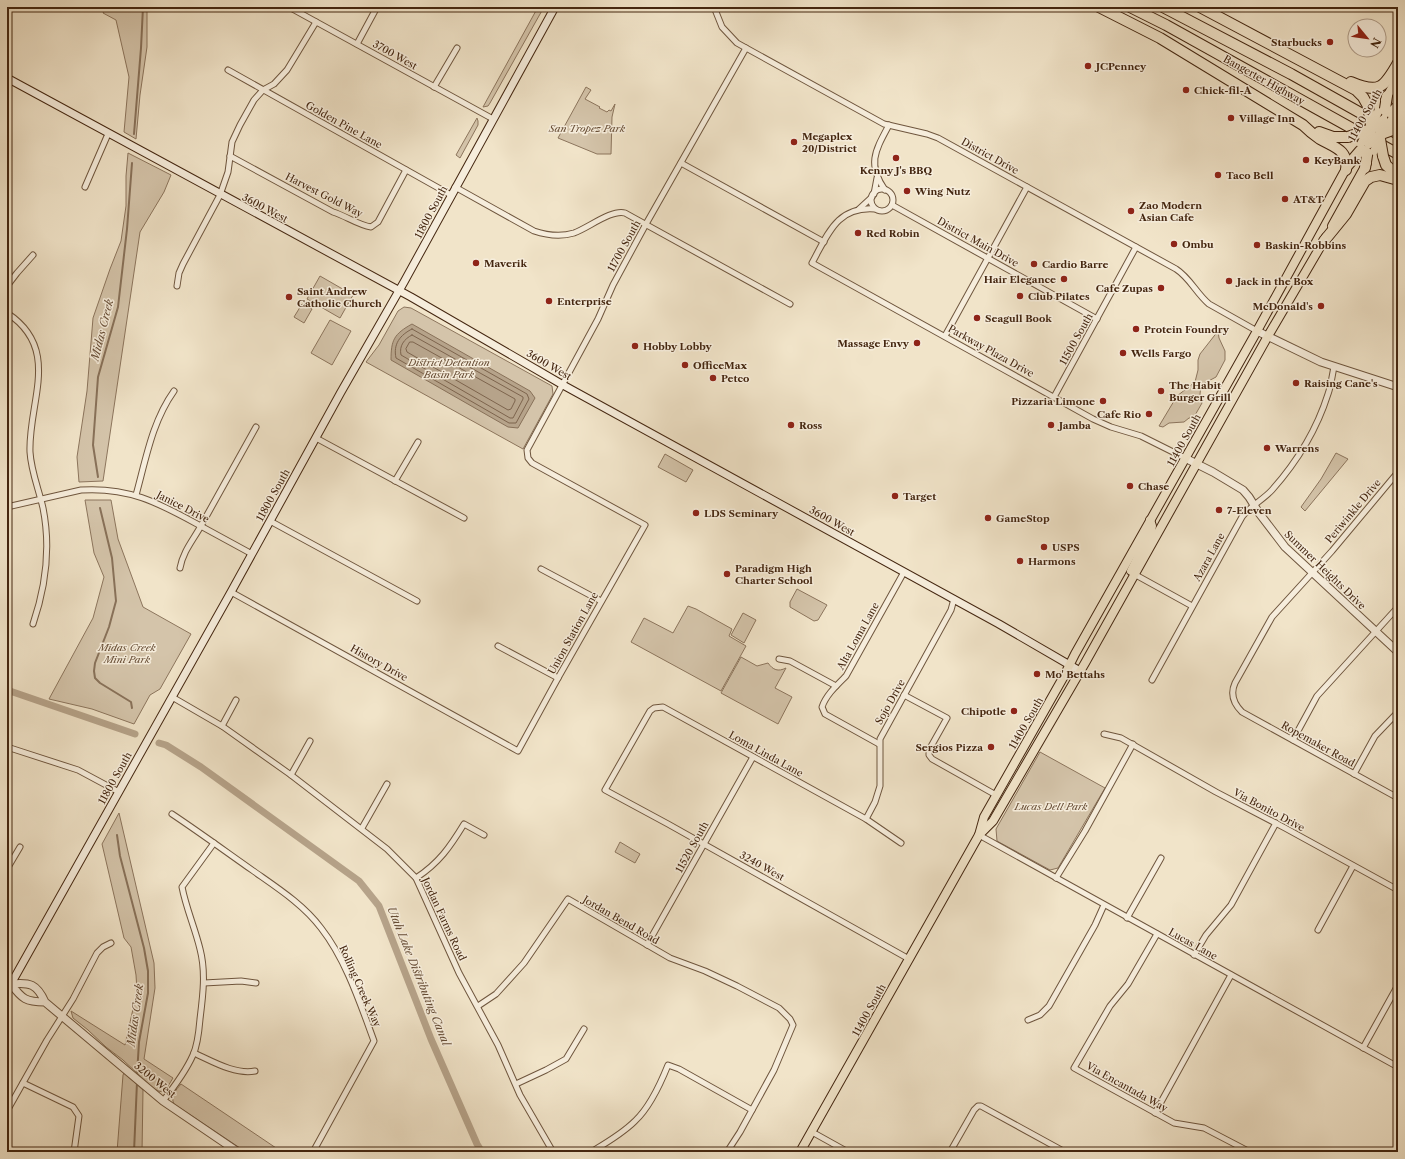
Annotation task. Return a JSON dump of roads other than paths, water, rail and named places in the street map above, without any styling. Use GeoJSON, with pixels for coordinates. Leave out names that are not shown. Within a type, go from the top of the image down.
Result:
{"type":"FeatureCollection","features":[{"type":"Feature","properties":{"kind":"highway"},"geometry":{"type":"LineString","coordinates":[[1099,7],[1160,38],[1302,125],[1319,138],[1342,152],[1346,159],[1347,168]]}},
{"type":"Feature","properties":{"kind":"highway","name":"Bangerter Highway"},"geometry":{"type":"LineString","coordinates":[[1130,7],[1398,154]]}},
{"type":"Feature","properties":{"kind":"highway","name":"Bangerter Highway"},"geometry":{"type":"LineString","coordinates":[[1163,7],[1291,74],[1398,134]]}},
{"type":"Feature","properties":{"kind":"highway"},"geometry":{"type":"LineString","coordinates":[[1200,7],[1356,90],[1364,97],[1368,106],[1370,128],[1370,148],[1364,168]]}},
{"type":"Feature","properties":{"kind":"highway"},"geometry":{"type":"LineString","coordinates":[[1328,75],[1366,87],[1374,88],[1381,86],[1388,80],[1398,63]]}},
{"type":"Feature","properties":{"kind":"highway"},"geometry":{"type":"LineString","coordinates":[[1370,148],[1382,136],[1387,96]]}},
{"type":"Feature","properties":{"kind":"highway"},"geometry":{"type":"LineString","coordinates":[[1302,125],[1330,136],[1348,137],[1370,128],[1385,115],[1398,107]]}},
{"type":"Feature","properties":{"kind":"highway"},"geometry":{"type":"LineString","coordinates":[[1347,168],[1382,136],[1398,128]]}},
{"type":"Feature","properties":{"kind":"highway"},"geometry":{"type":"LineString","coordinates":[[1370,148],[1398,176]]}},
{"type":"Feature","properties":{"kind":"highway"},"geometry":{"type":"LineString","coordinates":[[1324,241],[1346,214],[1365,181],[1371,177],[1380,175],[1398,180]]}},
{"type":"Feature","properties":{"kind":"main road","name":"11800 South"},"geometry":{"type":"LineString","coordinates":[[7,991],[9,983],[172,698],[555,7]]}},
{"type":"Feature","properties":{"kind":"main road","name":"11400 South"},"geometry":{"type":"LineString","coordinates":[[1387,96],[1398,77]]}},
{"type":"Feature","properties":{"kind":"main road","name":"3600 West"},"geometry":{"type":"LineString","coordinates":[[7,78],[398,291],[563,385],[954,599],[1080,671]]}},
{"type":"Feature","properties":{"kind":"main road","name":"11400 South"},"geometry":{"type":"LineString","coordinates":[[800,1152],[978,835],[984,817],[996,795],[1064,676],[1347,168]]}},
{"type":"Feature","properties":{"kind":"main road","name":"11400 South"},"geometry":{"type":"LineString","coordinates":[[978,835],[993,821],[1098,640],[1364,168]]}},
{"type":"Feature","properties":{"kind":"main road"},"geometry":{"type":"LineString","coordinates":[[1257,331],[1307,357],[1398,387]]}},
{"type":"Feature","properties":{"kind":"main road","name":"Summer Heights Drive"},"geometry":{"type":"LineString","coordinates":[[1185,458],[1239,487],[1249,497],[1280,542],[1398,652]]}},
{"type":"Feature","properties":{"kind":"main road"},"geometry":{"type":"LineString","coordinates":[[1134,574],[1131,570],[1151,531],[1152,526],[1150,520]]}},
{"type":"Feature","properties":{"kind":"main road"},"geometry":{"type":"LineString","coordinates":[[1098,640],[1107,613],[1127,576],[1123,569]]}},
{"type":"Feature","properties":{"kind":"main road","name":"3200 West"},"geometry":{"type":"LineString","coordinates":[[9,983],[25,982],[40,990],[45,1002],[61,1017],[163,1101],[238,1152]]}},
{"type":"Feature","properties":{"kind":"main road"},"geometry":{"type":"LineString","coordinates":[[9,983],[18,994],[31,1002],[45,1002]]}},
{"type":"Feature","properties":{"kind":"street","name":"3700 West"},"geometry":{"type":"LineString","coordinates":[[289,7],[493,119]]}},
{"type":"Feature","properties":{"kind":"street"},"geometry":{"type":"LineString","coordinates":[[357,44],[378,7]]}},
{"type":"Feature","properties":{"kind":"street","name":"District Drive"},"geometry":{"type":"LineString","coordinates":[[714,7],[722,27],[737,43],[889,125],[938,138],[1136,247],[1181,272],[1190,280],[1203,299],[1209,304],[1257,331]]}},
{"type":"Feature","properties":{"kind":"street"},"geometry":{"type":"LineString","coordinates":[[177,286],[179,273],[183,264],[220,195],[228,172],[232,142],[254,100],[263,90],[274,84],[287,70],[316,22]]}},
{"type":"Feature","properties":{"kind":"street"},"geometry":{"type":"LineString","coordinates":[[434,87],[458,48]]}},
{"type":"Feature","properties":{"kind":"street","name":"11700 South"},"geometry":{"type":"LineString","coordinates":[[645,525],[532,464],[528,458],[527,450],[598,319],[613,285],[646,224],[746,48]]}},
{"type":"Feature","properties":{"kind":"street","name":"Golden Pine Lane"},"geometry":{"type":"LineString","coordinates":[[228,70],[451,195]]}},
{"type":"Feature","properties":{"kind":"street"},"geometry":{"type":"LineString","coordinates":[[877,178],[872,203],[875,208],[884,211],[892,205],[892,196],[885,190],[877,178],[874,164],[876,149],[889,125]]}},
{"type":"Feature","properties":{"kind":"street"},"geometry":{"type":"LineString","coordinates":[[85,187],[108,134]]}},
{"type":"Feature","properties":{"kind":"street","name":"Harvest Gold Way"},"geometry":{"type":"LineString","coordinates":[[230,156],[333,212],[343,215],[364,226],[371,227],[378,222],[406,170]]}},
{"type":"Feature","properties":{"kind":"street"},"geometry":{"type":"LineString","coordinates":[[681,163],[824,242]]}},
{"type":"Feature","properties":{"kind":"street"},"geometry":{"type":"LineString","coordinates":[[456,187],[534,231],[542,234],[563,235],[573,233],[620,212],[646,224],[790,304]]}},
{"type":"Feature","properties":{"kind":"street"},"geometry":{"type":"LineString","coordinates":[[945,336],[1027,187]]}},
{"type":"Feature","properties":{"kind":"street"},"geometry":{"type":"LineString","coordinates":[[873,195],[879,190],[885,190]]}},
{"type":"Feature","properties":{"kind":"street","name":"Parkway Plaza Drive"},"geometry":{"type":"LineString","coordinates":[[873,195],[859,208],[845,214],[833,226],[812,263],[1111,427],[1142,436],[1185,458]]}},
{"type":"Feature","properties":{"kind":"street","name":"District Main Drive"},"geometry":{"type":"LineString","coordinates":[[892,205],[1097,319]]}},
{"type":"Feature","properties":{"kind":"street","name":"Parkway Plaza Drive"},"geometry":{"type":"LineString","coordinates":[[859,208],[875,208]]}},
{"type":"Feature","properties":{"kind":"street","name":"11500 South"},"geometry":{"type":"LineString","coordinates":[[1054,397],[1136,247]]}},
{"type":"Feature","properties":{"kind":"street"},"geometry":{"type":"LineString","coordinates":[[7,286],[33,255]]}},
{"type":"Feature","properties":{"kind":"street"},"geometry":{"type":"LineString","coordinates":[[7,313],[19,322],[27,333],[35,348],[39,364],[39,381],[30,439],[31,461],[41,499],[46,527],[46,567],[39,605],[32,624]]}},
{"type":"Feature","properties":{"kind":"street","name":"Azara Lane"},"geometry":{"type":"LineString","coordinates":[[1152,680],[1244,513],[1276,486],[1288,471],[1303,447],[1318,420],[1328,395],[1334,367]]}},
{"type":"Feature","properties":{"kind":"street"},"geometry":{"type":"LineString","coordinates":[[136,495],[155,425],[162,410],[174,391]]}},
{"type":"Feature","properties":{"kind":"street"},"geometry":{"type":"LineString","coordinates":[[180,568],[181,560],[185,552],[256,427]]}},
{"type":"Feature","properties":{"kind":"street"},"geometry":{"type":"LineString","coordinates":[[316,438],[464,518]]}},
{"type":"Feature","properties":{"kind":"street"},"geometry":{"type":"LineString","coordinates":[[394,481],[418,442]]}},
{"type":"Feature","properties":{"kind":"street","name":"Periwinkle Drive"},"geometry":{"type":"LineString","coordinates":[[1234,701],[1232,690],[1234,685],[1269,621],[1332,551],[1398,472]]}},
{"type":"Feature","properties":{"kind":"street","name":"Janice Drive"},"geometry":{"type":"LineString","coordinates":[[7,507],[69,492],[93,490],[121,492],[136,495],[157,503],[252,554]]}},
{"type":"Feature","properties":{"kind":"street"},"geometry":{"type":"LineString","coordinates":[[270,521],[417,601]]}},
{"type":"Feature","properties":{"kind":"street","name":"Union Station Lane"},"geometry":{"type":"LineString","coordinates":[[518,751],[645,525]]}},
{"type":"Feature","properties":{"kind":"street"},"geometry":{"type":"LineString","coordinates":[[542,569],[602,601]]}},
{"type":"Feature","properties":{"kind":"street","name":"Alta Loma Lane"},"geometry":{"type":"LineString","coordinates":[[879,744],[824,713],[822,707],[836,686],[846,676],[904,572]]}},
{"type":"Feature","properties":{"kind":"street"},"geometry":{"type":"LineString","coordinates":[[1134,574],[1192,606]]}},
{"type":"Feature","properties":{"kind":"street","name":"History Drive"},"geometry":{"type":"LineString","coordinates":[[231,592],[518,751]]}},
{"type":"Feature","properties":{"kind":"street","name":"Sojo Drive"},"geometry":{"type":"LineString","coordinates":[[866,819],[875,802],[880,786],[879,744],[882,735],[951,610],[954,599]]}},
{"type":"Feature","properties":{"kind":"street"},"geometry":{"type":"LineString","coordinates":[[1293,740],[1317,696],[1398,607]]}},
{"type":"Feature","properties":{"kind":"street"},"geometry":{"type":"LineString","coordinates":[[498,646],[558,678]]}},
{"type":"Feature","properties":{"kind":"street"},"geometry":{"type":"LineString","coordinates":[[779,659],[790,661],[836,686]]}},
{"type":"Feature","properties":{"kind":"street"},"geometry":{"type":"LineString","coordinates":[[904,695],[947,718],[930,750],[929,755],[932,759],[996,795]]}},
{"type":"Feature","properties":{"kind":"street","name":"Jordan Farms Road"},"geometry":{"type":"LineString","coordinates":[[172,698],[222,726],[291,775],[317,796],[362,828],[387,849],[416,878],[459,973],[478,1006],[520,1095],[553,1152]]}},
{"type":"Feature","properties":{"kind":"street"},"geometry":{"type":"LineString","coordinates":[[222,726],[236,700]]}},
{"type":"Feature","properties":{"kind":"street","name":"Ropemaker Road"},"geometry":{"type":"LineString","coordinates":[[1234,701],[1242,712],[1398,798]]}},
{"type":"Feature","properties":{"kind":"street","name":"Loma Linda Lane"},"geometry":{"type":"LineString","coordinates":[[605,790],[650,711],[658,707],[663,707],[866,819],[901,843]]}},
{"type":"Feature","properties":{"kind":"street"},"geometry":{"type":"LineString","coordinates":[[1354,774],[1375,736],[1398,712]]}},
{"type":"Feature","properties":{"kind":"street","name":"Via Bonito Drive"},"geometry":{"type":"LineString","coordinates":[[1104,734],[1119,737],[1133,744],[1216,792],[1398,890]]}},
{"type":"Feature","properties":{"kind":"street"},"geometry":{"type":"LineString","coordinates":[[291,775],[310,741]]}},
{"type":"Feature","properties":{"kind":"street"},"geometry":{"type":"LineString","coordinates":[[1056,878],[1082,836],[1133,744]]}},
{"type":"Feature","properties":{"kind":"street"},"geometry":{"type":"LineString","coordinates":[[7,747],[78,770],[119,792]]}},
{"type":"Feature","properties":{"kind":"street","name":"11520 South"},"geometry":{"type":"LineString","coordinates":[[647,945],[753,757]]}},
{"type":"Feature","properties":{"kind":"street"},"geometry":{"type":"LineString","coordinates":[[362,828],[387,784]]}},
{"type":"Feature","properties":{"kind":"street","name":"3240 West"},"geometry":{"type":"LineString","coordinates":[[605,790],[909,959]]}},
{"type":"Feature","properties":{"kind":"street"},"geometry":{"type":"LineString","coordinates":[[163,1101],[182,1074],[194,1053],[198,1041],[204,982],[200,949],[182,887],[214,843],[172,814]]}},
{"type":"Feature","properties":{"kind":"street"},"geometry":{"type":"LineString","coordinates":[[416,878],[430,869],[448,850],[464,824],[484,835]]}},
{"type":"Feature","properties":{"kind":"street"},"geometry":{"type":"LineString","coordinates":[[1194,955],[1206,935],[1230,905],[1276,824]]}},
{"type":"Feature","properties":{"kind":"street","name":"Lucas Lane"},"geometry":{"type":"LineString","coordinates":[[978,835],[1398,1067]]}},
{"type":"Feature","properties":{"kind":"street","name":"Rolling Creek Way"},"geometry":{"type":"LineString","coordinates":[[214,843],[287,895],[305,910],[321,928],[334,947],[345,969],[374,1040],[313,1152]]}},
{"type":"Feature","properties":{"kind":"street"},"geometry":{"type":"LineString","coordinates":[[7,869],[20,847]]}},
{"type":"Feature","properties":{"kind":"street"},"geometry":{"type":"LineString","coordinates":[[1127,918],[1160,858]]}},
{"type":"Feature","properties":{"kind":"street"},"geometry":{"type":"LineString","coordinates":[[1318,930],[1353,866]]}},
{"type":"Feature","properties":{"kind":"street","name":"Jordan Bend Road"},"geometry":{"type":"LineString","coordinates":[[478,1006],[496,994],[524,963],[568,899],[670,958],[705,971],[738,986],[779,1008],[790,1019],[793,1025],[774,1070],[752,1110]]}},
{"type":"Feature","properties":{"kind":"street"},"geometry":{"type":"LineString","coordinates":[[1028,1020],[1040,1015],[1046,1010],[1095,925],[1104,905]]}},
{"type":"Feature","properties":{"kind":"street","name":"Via Encantada Way"},"geometry":{"type":"LineString","coordinates":[[1156,934],[1128,984],[1110,1006],[1074,1068],[1155,1113],[1178,1124],[1208,1129],[1250,1152]]}},
{"type":"Feature","properties":{"kind":"street"},"geometry":{"type":"LineString","coordinates":[[7,1111],[46,1040],[73,999],[97,953],[103,947],[111,943]]}},
{"type":"Feature","properties":{"kind":"street"},"geometry":{"type":"LineString","coordinates":[[1155,1113],[1231,975]]}},
{"type":"Feature","properties":{"kind":"street"},"geometry":{"type":"LineString","coordinates":[[204,982],[241,981],[256,983]]}},
{"type":"Feature","properties":{"kind":"street"},"geometry":{"type":"LineString","coordinates":[[1363,1048],[1398,985]]}},
{"type":"Feature","properties":{"kind":"street"},"geometry":{"type":"LineString","coordinates":[[516,1084],[566,1059],[584,1029]]}},
{"type":"Feature","properties":{"kind":"street"},"geometry":{"type":"LineString","coordinates":[[194,1053],[238,1072],[255,1072]]}},
{"type":"Feature","properties":{"kind":"street"},"geometry":{"type":"LineString","coordinates":[[591,1152],[614,1138],[635,1121],[662,1081],[668,1065],[679,1069],[752,1110],[727,1152]]}},
{"type":"Feature","properties":{"kind":"street"},"geometry":{"type":"LineString","coordinates":[[23,1083],[73,1108],[79,1116],[74,1152]]}},
{"type":"Feature","properties":{"kind":"street"},"geometry":{"type":"LineString","coordinates":[[950,1152],[974,1110],[978,1106],[981,1106],[1065,1152]]}},
{"type":"Feature","properties":{"kind":"street"},"geometry":{"type":"LineString","coordinates":[[812,1132],[848,1152]]}},
{"type":"Feature","properties":{"kind":"water"},"geometry":{"type":"Polygon","coordinates":[[[412,324],[530,391],[535,398],[518,428],[508,427],[391,360],[392,347],[395,338],[401,331],[412,324]]]}},
{"type":"Feature","properties":{"kind":"waterway","name":"Midas Creek"},"geometry":{"type":"LineString","coordinates":[[134,134],[143,7]]}},
{"type":"Feature","properties":{"kind":"waterway","name":"Midas Creek"},"geometry":{"type":"LineString","coordinates":[[98,477],[93,445],[98,377],[118,307],[127,229],[132,163]]}},
{"type":"Feature","properties":{"kind":"waterway","name":"Midas Creek"},"geometry":{"type":"LineString","coordinates":[[100,508],[112,558],[116,601],[109,627],[95,663],[95,678],[100,683],[131,702],[132,708]]}},
{"type":"Feature","properties":{"kind":"waterway","name":"Utah Lake Distributing Canal"},"geometry":{"type":"LineString","coordinates":[[7,690],[135,734]]}},
{"type":"Feature","properties":{"kind":"waterway","name":"Utah Lake Distributing Canal"},"geometry":{"type":"LineString","coordinates":[[159,743],[166,745],[201,767],[359,881],[379,906],[431,1039],[477,1144],[482,1152]]}},
{"type":"Feature","properties":{"kind":"waterway","name":"Midas Creek"},"geometry":{"type":"LineString","coordinates":[[117,835],[120,856],[144,948],[148,971],[148,993],[139,1042],[137,1075]]}},
{"type":"Feature","properties":{"kind":"waterway","name":"Midas Creek"},"geometry":{"type":"LineString","coordinates":[[134,1152],[137,1082]]}},
{"type":"Feature","properties":{"kind":"place","name":"Starbucks"},"geometry":{"type":"Point","coordinates":[1330,42]}},
{"type":"Feature","properties":{"kind":"place","name":"JCPenney"},"geometry":{"type":"Point","coordinates":[1088,66]}},
{"type":"Feature","properties":{"kind":"place","name":"Chick-fil-A"},"geometry":{"type":"Point","coordinates":[1186,90]}},
{"type":"Feature","properties":{"kind":"place","name":"Village Inn"},"geometry":{"type":"Point","coordinates":[1231,118]}},
{"type":"Feature","properties":{"kind":"place","name":"Megaplex 20/District"},"geometry":{"type":"Point","coordinates":[794,142]}},
{"type":"Feature","properties":{"kind":"place","name":"Kenny J's BBQ"},"geometry":{"type":"Point","coordinates":[896,158]}},
{"type":"Feature","properties":{"kind":"place","name":"KeyBank"},"geometry":{"type":"Point","coordinates":[1306,160]}},
{"type":"Feature","properties":{"kind":"place","name":"Taco Bell"},"geometry":{"type":"Point","coordinates":[1218,175]}},
{"type":"Feature","properties":{"kind":"place","name":"Wing Nutz"},"geometry":{"type":"Point","coordinates":[907,191]}},
{"type":"Feature","properties":{"kind":"place","name":"AT&T"},"geometry":{"type":"Point","coordinates":[1285,199]}},
{"type":"Feature","properties":{"kind":"place","name":"Zao Modern Asian Cafe"},"geometry":{"type":"Point","coordinates":[1131,211]}},
{"type":"Feature","properties":{"kind":"place","name":"Red Robin"},"geometry":{"type":"Point","coordinates":[858,233]}},
{"type":"Feature","properties":{"kind":"place","name":"Ombu"},"geometry":{"type":"Point","coordinates":[1174,244]}},
{"type":"Feature","properties":{"kind":"place","name":"Baskin-Robbins"},"geometry":{"type":"Point","coordinates":[1257,245]}},
{"type":"Feature","properties":{"kind":"place","name":"Maverik"},"geometry":{"type":"Point","coordinates":[476,263]}},
{"type":"Feature","properties":{"kind":"place","name":"Cardio Barre"},"geometry":{"type":"Point","coordinates":[1034,264]}},
{"type":"Feature","properties":{"kind":"place","name":"Hair Elegance"},"geometry":{"type":"Point","coordinates":[1064,279]}},
{"type":"Feature","properties":{"kind":"place","name":"Jack in the Box"},"geometry":{"type":"Point","coordinates":[1229,281]}},
{"type":"Feature","properties":{"kind":"place","name":"Cafe Zupas"},"geometry":{"type":"Point","coordinates":[1161,288]}},
{"type":"Feature","properties":{"kind":"place","name":"Club Pilates"},"geometry":{"type":"Point","coordinates":[1020,296]}},
{"type":"Feature","properties":{"kind":"place","name":"Saint Andrew Catholic Church"},"geometry":{"type":"Point","coordinates":[289,297]}},
{"type":"Feature","properties":{"kind":"place","name":"Enterprise"},"geometry":{"type":"Point","coordinates":[549,301]}},
{"type":"Feature","properties":{"kind":"place","name":"McDonald's"},"geometry":{"type":"Point","coordinates":[1321,306]}},
{"type":"Feature","properties":{"kind":"place","name":"Seagull Book"},"geometry":{"type":"Point","coordinates":[977,318]}},
{"type":"Feature","properties":{"kind":"place","name":"Protein Foundry"},"geometry":{"type":"Point","coordinates":[1136,329]}},
{"type":"Feature","properties":{"kind":"place","name":"Massage Envy"},"geometry":{"type":"Point","coordinates":[917,343]}},
{"type":"Feature","properties":{"kind":"place","name":"Hobby Lobby"},"geometry":{"type":"Point","coordinates":[635,346]}},
{"type":"Feature","properties":{"kind":"place","name":"Wells Fargo"},"geometry":{"type":"Point","coordinates":[1123,353]}},
{"type":"Feature","properties":{"kind":"place","name":"OfficeMax"},"geometry":{"type":"Point","coordinates":[685,365]}},
{"type":"Feature","properties":{"kind":"place","name":"Petco"},"geometry":{"type":"Point","coordinates":[713,378]}},
{"type":"Feature","properties":{"kind":"place","name":"Raising Cane's"},"geometry":{"type":"Point","coordinates":[1296,383]}},
{"type":"Feature","properties":{"kind":"place","name":"The Habit Burger Grill"},"geometry":{"type":"Point","coordinates":[1161,391]}},
{"type":"Feature","properties":{"kind":"place","name":"Pizzaria Limone"},"geometry":{"type":"Point","coordinates":[1103,401]}},
{"type":"Feature","properties":{"kind":"place","name":"Cafe Rio"},"geometry":{"type":"Point","coordinates":[1149,414]}},
{"type":"Feature","properties":{"kind":"place","name":"Ross"},"geometry":{"type":"Point","coordinates":[791,425]}},
{"type":"Feature","properties":{"kind":"place","name":"Jamba"},"geometry":{"type":"Point","coordinates":[1051,425]}},
{"type":"Feature","properties":{"kind":"place","name":"Warrens"},"geometry":{"type":"Point","coordinates":[1267,448]}},
{"type":"Feature","properties":{"kind":"place","name":"Chase"},"geometry":{"type":"Point","coordinates":[1130,486]}},
{"type":"Feature","properties":{"kind":"place","name":"Target"},"geometry":{"type":"Point","coordinates":[895,496]}},
{"type":"Feature","properties":{"kind":"place","name":"7-Eleven"},"geometry":{"type":"Point","coordinates":[1219,510]}},
{"type":"Feature","properties":{"kind":"place","name":"LDS Seminary"},"geometry":{"type":"Point","coordinates":[696,513]}},
{"type":"Feature","properties":{"kind":"place","name":"GameStop"},"geometry":{"type":"Point","coordinates":[988,518]}},
{"type":"Feature","properties":{"kind":"place","name":"USPS"},"geometry":{"type":"Point","coordinates":[1044,547]}},
{"type":"Feature","properties":{"kind":"place","name":"Harmons"},"geometry":{"type":"Point","coordinates":[1020,561]}},
{"type":"Feature","properties":{"kind":"place","name":"Paradigm High Charter School"},"geometry":{"type":"Point","coordinates":[727,574]}},
{"type":"Feature","properties":{"kind":"place","name":"Mo' Bettahs"},"geometry":{"type":"Point","coordinates":[1037,674]}},
{"type":"Feature","properties":{"kind":"place","name":"Chipotle"},"geometry":{"type":"Point","coordinates":[1014,711]}},
{"type":"Feature","properties":{"kind":"place","name":"Sergios Pizza"},"geometry":{"type":"Point","coordinates":[991,747]}},
{"type":"Feature","properties":{"kind":"park label","name":"San Tropez Park"},"geometry":{"type":"Point","coordinates":[587,128]}},
{"type":"Feature","properties":{"kind":"park label","name":"District Detention Basin Park"},"geometry":{"type":"Point","coordinates":[449,368]}},
{"type":"Feature","properties":{"kind":"park label","name":"Midas Creek Mini Park"},"geometry":{"type":"Point","coordinates":[127,652]}},
{"type":"Feature","properties":{"kind":"park label","name":"Lucas Dell Park"},"geometry":{"type":"Point","coordinates":[1051,806]}}]}
